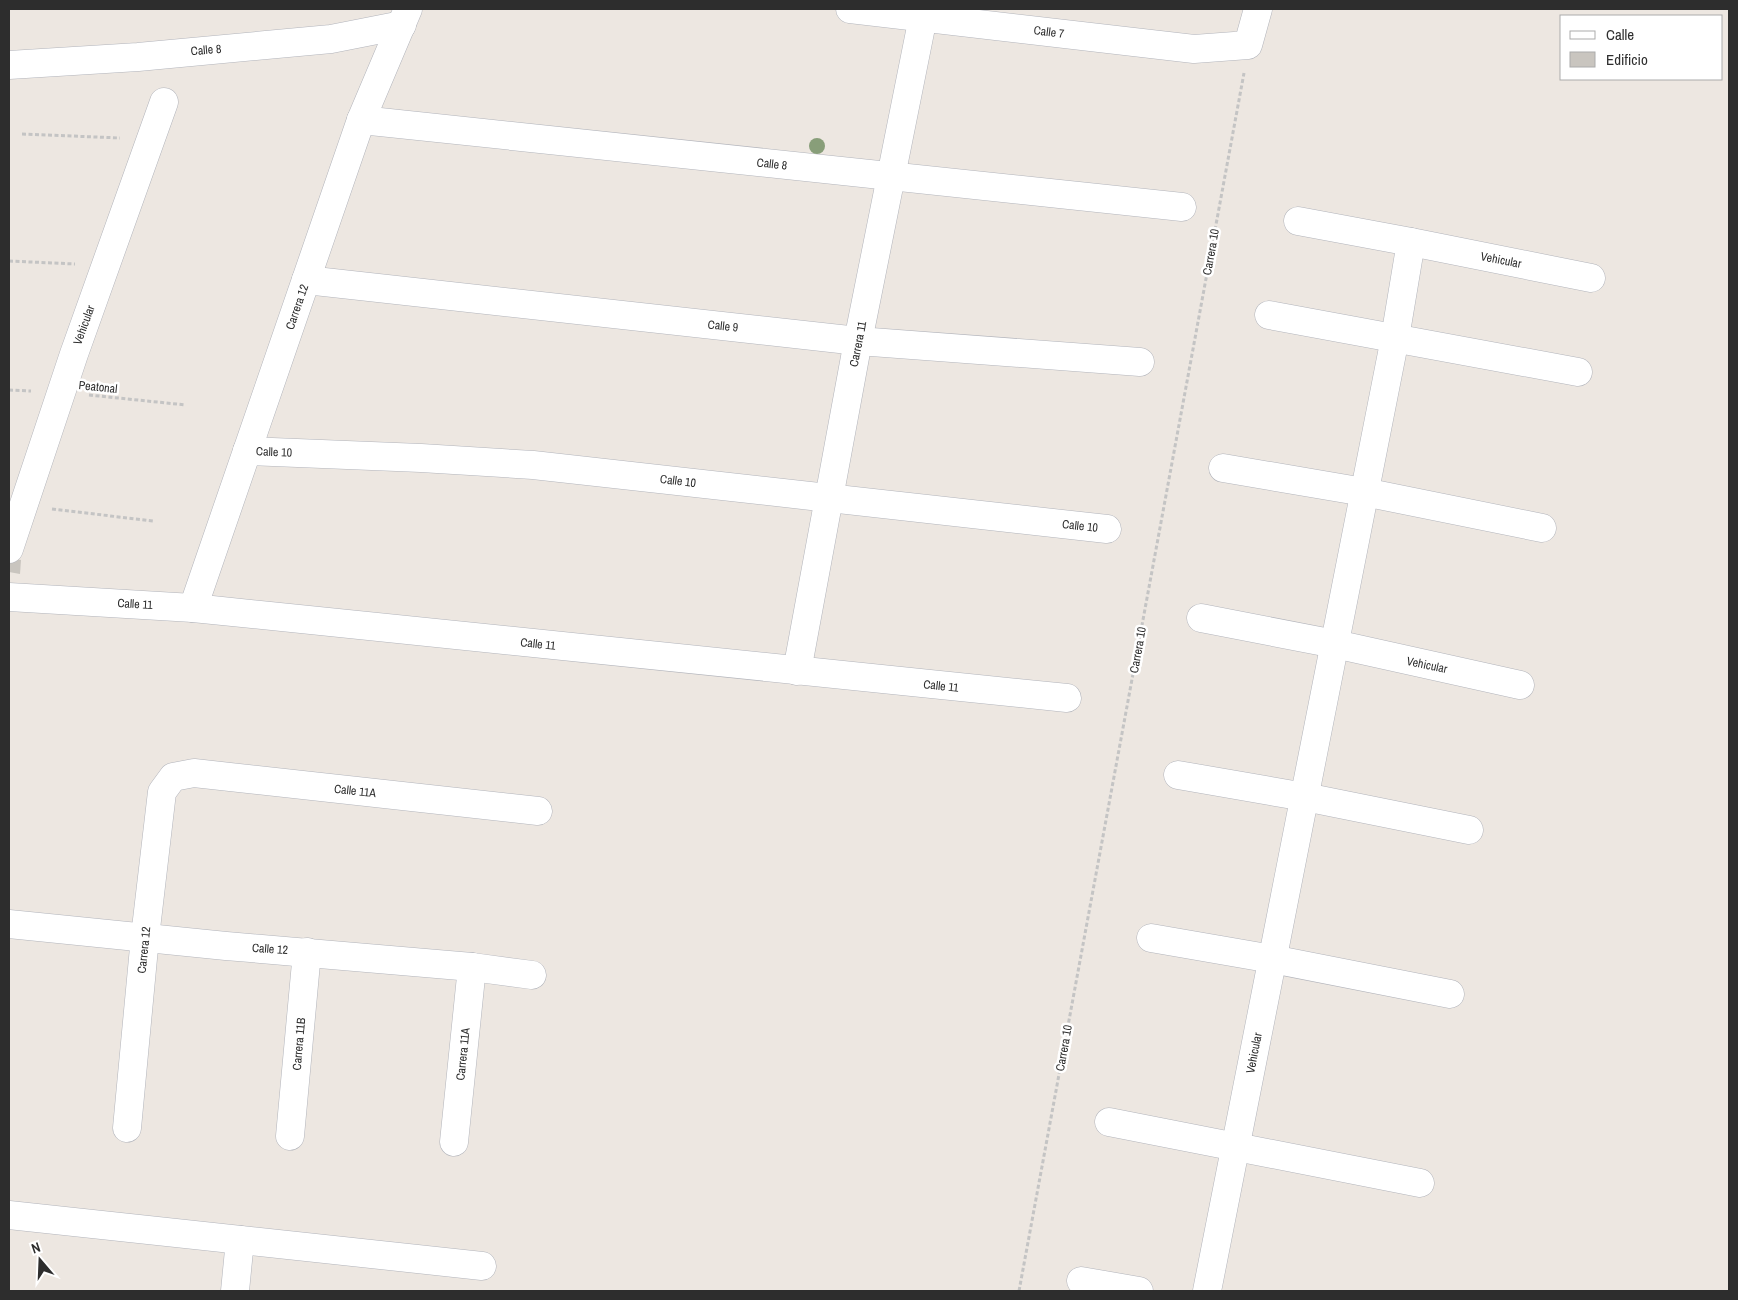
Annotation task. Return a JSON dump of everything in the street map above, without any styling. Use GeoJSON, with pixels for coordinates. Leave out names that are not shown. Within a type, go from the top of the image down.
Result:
{"type":"FeatureCollection","features":[{"type":"Feature","properties":{"kind":"street","name":"Calle 7"},"geometry":{"type":"LineString","coordinates":[[850,9],[1194,49],[1248,45]]}},
{"type":"Feature","properties":{"kind":"street"},"geometry":{"type":"LineString","coordinates":[[1248,45],[1258,9]]}},
{"type":"Feature","properties":{"kind":"street","name":"Calle 8"},"geometry":{"type":"LineString","coordinates":[[9,65],[138,57],[331,39],[405,17]]}},
{"type":"Feature","properties":{"kind":"street","name":"Carrera 12"},"geometry":{"type":"LineString","coordinates":[[193,608],[361,120],[405,17]]}},
{"type":"Feature","properties":{"kind":"street","name":"Carrera 11"},"geometry":{"type":"LineString","coordinates":[[797,671],[858,341],[923,17]]}},
{"type":"Feature","properties":{"kind":"street","name":"Vehicular"},"geometry":{"type":"LineString","coordinates":[[9,549],[61,392],[164,102]]}},
{"type":"Feature","properties":{"kind":"street","name":"Calle 8"},"geometry":{"type":"LineString","coordinates":[[361,120],[1182,207]]}},
{"type":"Feature","properties":{"kind":"street","name":"Vehicular"},"geometry":{"type":"LineString","coordinates":[[1298,221],[1591,278]]}},
{"type":"Feature","properties":{"kind":"street","name":"Vehicular"},"geometry":{"type":"LineString","coordinates":[[1207,1291],[1395,338],[1411,242]]}},
{"type":"Feature","properties":{"kind":"street","name":"Calle 9"},"geometry":{"type":"LineString","coordinates":[[306,280],[858,341],[1140,362]]}},
{"type":"Feature","properties":{"kind":"street"},"geometry":{"type":"LineString","coordinates":[[1269,315],[1578,372]]}},
{"type":"Feature","properties":{"kind":"street","name":"Calle 10"},"geometry":{"type":"LineString","coordinates":[[247,451],[421,458],[533,465],[1107,529]]}},
{"type":"Feature","properties":{"kind":"street"},"geometry":{"type":"LineString","coordinates":[[1223,468],[1364,492],[1542,528]]}},
{"type":"Feature","properties":{"kind":"street","name":"Calle 11"},"geometry":{"type":"LineString","coordinates":[[9,597],[193,608],[1067,698]]}},
{"type":"Feature","properties":{"kind":"street","name":"Vehicular"},"geometry":{"type":"LineString","coordinates":[[1201,618],[1335,644],[1520,685]]}},
{"type":"Feature","properties":{"kind":"street","name":"Calle 11A"},"geometry":{"type":"LineString","coordinates":[[173,776],[194,773],[538,811]]}},
{"type":"Feature","properties":{"kind":"street"},"geometry":{"type":"LineString","coordinates":[[1178,775],[1304,797],[1469,830]]}},
{"type":"Feature","properties":{"kind":"street","name":"Carrera 12"},"geometry":{"type":"LineString","coordinates":[[127,1128],[145,937],[162,792],[173,776]]}},
{"type":"Feature","properties":{"kind":"street","name":"Calle 12"},"geometry":{"type":"LineString","coordinates":[[9,924],[226,946],[472,967],[532,975]]}},
{"type":"Feature","properties":{"kind":"street"},"geometry":{"type":"LineString","coordinates":[[1151,938],[1272,959],[1450,994]]}},
{"type":"Feature","properties":{"kind":"street","name":"Carrera 11B"},"geometry":{"type":"LineString","coordinates":[[290,1136],[307,952]]}},
{"type":"Feature","properties":{"kind":"street","name":"Carrera 11A"},"geometry":{"type":"LineString","coordinates":[[454,1142],[472,967]]}},
{"type":"Feature","properties":{"kind":"street"},"geometry":{"type":"LineString","coordinates":[[1109,1122],[1420,1183]]}},
{"type":"Feature","properties":{"kind":"street"},"geometry":{"type":"LineString","coordinates":[[9,1215],[482,1266]]}},
{"type":"Feature","properties":{"kind":"street"},"geometry":{"type":"LineString","coordinates":[[236,1291],[240,1240]]}},
{"type":"Feature","properties":{"kind":"street"},"geometry":{"type":"LineString","coordinates":[[1081,1281],[1139,1291]]}},
{"type":"Feature","properties":{"kind":"path","name":"Carrera 10"},"geometry":{"type":"LineString","coordinates":[[1020,1291],[1248,45]]}},
{"type":"Feature","properties":{"kind":"path"},"geometry":{"type":"LineString","coordinates":[[22,134],[151,139]]}},
{"type":"Feature","properties":{"kind":"path"},"geometry":{"type":"LineString","coordinates":[[9,261],[105,266]]}},
{"type":"Feature","properties":{"kind":"path","name":"Peatonal"},"geometry":{"type":"LineString","coordinates":[[9,390],[61,392],[186,405]]}},
{"type":"Feature","properties":{"kind":"path"},"geometry":{"type":"LineString","coordinates":[[23,506],[153,521]]}},
{"type":"Feature","properties":{"kind":"building"},"geometry":{"type":"Polygon","coordinates":[[[9,558],[21,560],[20,574],[9,572],[9,558]]]}}]}
